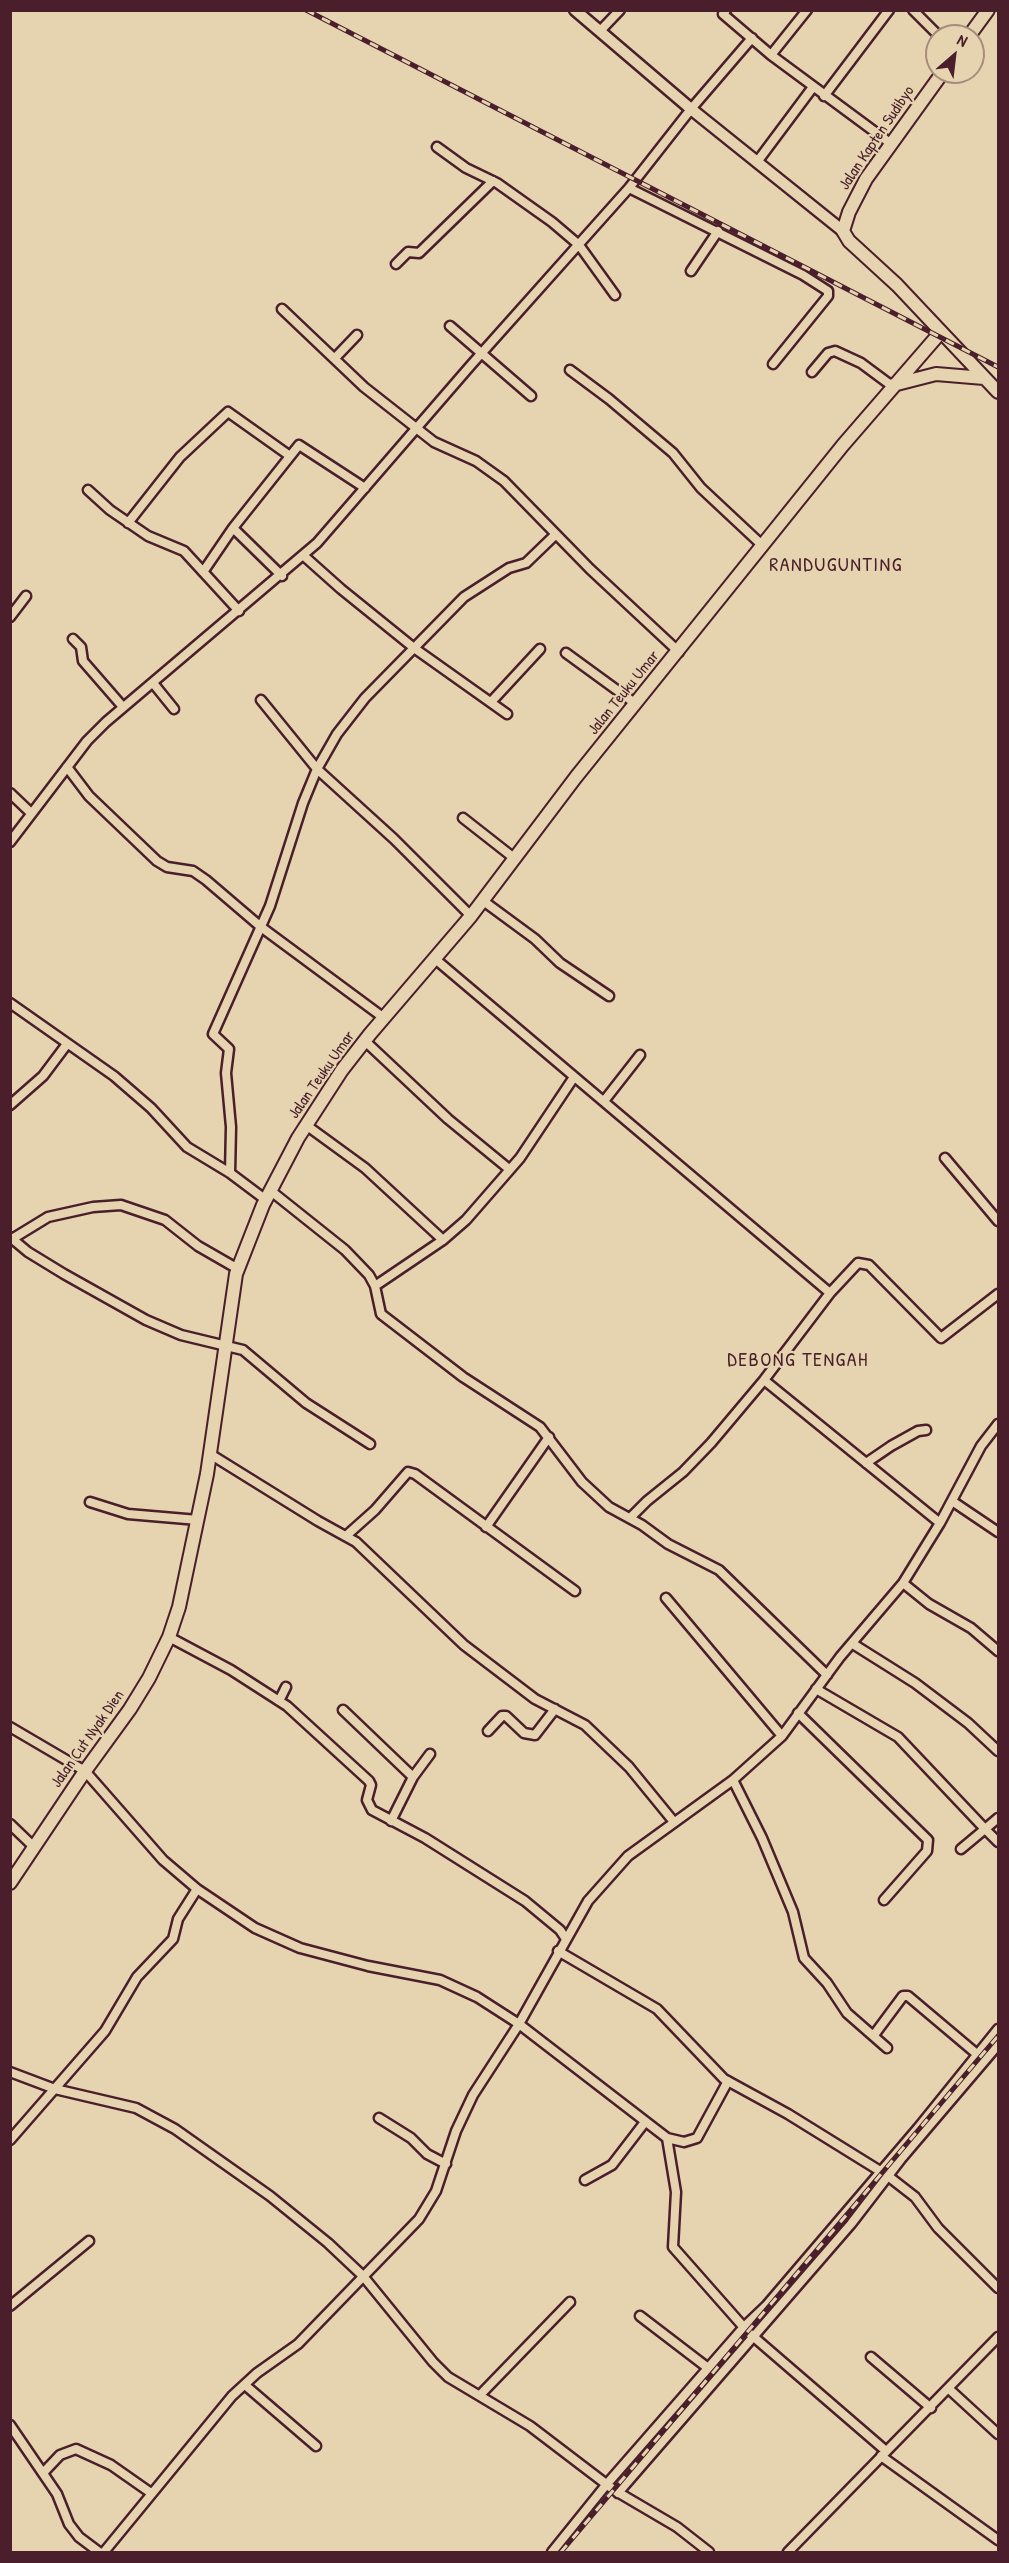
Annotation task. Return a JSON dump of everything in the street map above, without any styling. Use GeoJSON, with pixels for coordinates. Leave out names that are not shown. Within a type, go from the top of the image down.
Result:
{"type":"FeatureCollection","features":[{"type":"Feature","properties":{"kind":"main road"},"geometry":{"type":"LineString","coordinates":[[978,24],[988,10]]}},
{"type":"Feature","properties":{"kind":"main road","name":"Jalan Kapten Sudibyo"},"geometry":{"type":"LineString","coordinates":[[843,231],[860,190],[890,143],[934,84]]}},
{"type":"Feature","properties":{"kind":"main road"},"geometry":{"type":"LineString","coordinates":[[843,231],[849,241],[999,392]]}},
{"type":"Feature","properties":{"kind":"main road","name":"Jalan Teuku Umar"},"geometry":{"type":"LineString","coordinates":[[179,1607],[210,1454],[238,1269],[268,1195],[306,1125],[384,1017],[471,916],[636,704],[892,386],[940,333]]}},
{"type":"Feature","properties":{"kind":"main road"},"geometry":{"type":"LineString","coordinates":[[892,386],[936,374],[984,378]]}},
{"type":"Feature","properties":{"kind":"main road","name":"Jalan Cut Nyak Dien"},"geometry":{"type":"LineString","coordinates":[[10,1883],[145,1686],[169,1637],[179,1607]]}},
{"type":"Feature","properties":{"kind":"street"},"geometry":{"type":"LineString","coordinates":[[575,10],[691,109],[843,231]]}},
{"type":"Feature","properties":{"kind":"street"},"geometry":{"type":"LineString","coordinates":[[600,31],[620,10]]}},
{"type":"Feature","properties":{"kind":"street"},"geometry":{"type":"LineString","coordinates":[[771,55],[807,10]]}},
{"type":"Feature","properties":{"kind":"street"},"geometry":{"type":"LineString","coordinates":[[824,96],[889,10]]}},
{"type":"Feature","properties":{"kind":"street"},"geometry":{"type":"LineString","coordinates":[[913,10],[927,24]]}},
{"type":"Feature","properties":{"kind":"street"},"geometry":{"type":"LineString","coordinates":[[723,12],[771,55],[890,143]]}},
{"type":"Feature","properties":{"kind":"street"},"geometry":{"type":"LineString","coordinates":[[10,842],[87,741],[123,707],[304,556],[629,188],[691,109],[752,38]]}},
{"type":"Feature","properties":{"kind":"street"},"geometry":{"type":"LineString","coordinates":[[757,162],[813,87]]}},
{"type":"Feature","properties":{"kind":"street"},"geometry":{"type":"LineString","coordinates":[[437,147],[466,168],[493,181],[579,245],[615,296]]}},
{"type":"Feature","properties":{"kind":"street"},"geometry":{"type":"LineString","coordinates":[[396,264],[408,252],[419,253],[493,181]]}},
{"type":"Feature","properties":{"kind":"street"},"geometry":{"type":"LineString","coordinates":[[629,188],[803,275],[829,293],[773,364]]}},
{"type":"Feature","properties":{"kind":"street"},"geometry":{"type":"LineString","coordinates":[[691,271],[718,231]]}},
{"type":"Feature","properties":{"kind":"street"},"geometry":{"type":"LineString","coordinates":[[282,309],[364,387],[418,426],[434,442],[476,461],[504,481],[555,535],[679,652]]}},
{"type":"Feature","properties":{"kind":"street"},"geometry":{"type":"LineString","coordinates":[[450,326],[531,396]]}},
{"type":"Feature","properties":{"kind":"street"},"geometry":{"type":"LineString","coordinates":[[335,358],[357,335]]}},
{"type":"Feature","properties":{"kind":"street"},"geometry":{"type":"LineString","coordinates":[[812,372],[828,353],[835,351],[861,363],[892,386]]}},
{"type":"Feature","properties":{"kind":"street"},"geometry":{"type":"LineString","coordinates":[[570,370],[609,399],[673,453],[701,488],[763,546]]}},
{"type":"Feature","properties":{"kind":"street"},"geometry":{"type":"LineString","coordinates":[[128,523],[180,457],[228,412],[290,456]]}},
{"type":"Feature","properties":{"kind":"street"},"geometry":{"type":"LineString","coordinates":[[203,572],[233,528],[299,445],[365,488]]}},
{"type":"Feature","properties":{"kind":"street"},"geometry":{"type":"LineString","coordinates":[[88,489],[128,523],[148,536],[184,551],[239,611]]}},
{"type":"Feature","properties":{"kind":"street"},"geometry":{"type":"LineString","coordinates":[[233,528],[282,576]]}},
{"type":"Feature","properties":{"kind":"street"},"geometry":{"type":"LineString","coordinates":[[230,1173],[231,1127],[226,1073],[229,1049],[213,1034],[261,927],[308,788],[317,769],[338,734],[364,698],[470,591],[509,568],[526,563],[555,535]]}},
{"type":"Feature","properties":{"kind":"street"},"geometry":{"type":"LineString","coordinates":[[304,556],[414,648],[507,714]]}},
{"type":"Feature","properties":{"kind":"street"},"geometry":{"type":"LineString","coordinates":[[10,618],[26,596]]}},
{"type":"Feature","properties":{"kind":"street"},"geometry":{"type":"LineString","coordinates":[[73,639],[81,647],[83,661],[123,707]]}},
{"type":"Feature","properties":{"kind":"street"},"geometry":{"type":"LineString","coordinates":[[491,702],[540,649]]}},
{"type":"Feature","properties":{"kind":"street"},"geometry":{"type":"LineString","coordinates":[[566,653],[636,704]]}},
{"type":"Feature","properties":{"kind":"street"},"geometry":{"type":"LineString","coordinates":[[153,683],[174,710]]}},
{"type":"Feature","properties":{"kind":"street"},"geometry":{"type":"LineString","coordinates":[[261,700],[317,769],[394,839],[471,916]]}},
{"type":"Feature","properties":{"kind":"street"},"geometry":{"type":"LineString","coordinates":[[67,767],[89,796],[149,854],[167,867],[193,871],[261,927],[384,1017]]}},
{"type":"Feature","properties":{"kind":"street"},"geometry":{"type":"LineString","coordinates":[[10,793],[32,813]]}},
{"type":"Feature","properties":{"kind":"street"},"geometry":{"type":"LineString","coordinates":[[463,818],[514,858]]}},
{"type":"Feature","properties":{"kind":"street"},"geometry":{"type":"LineString","coordinates":[[482,900],[535,939],[561,963],[609,996]]}},
{"type":"Feature","properties":{"kind":"street"},"geometry":{"type":"LineString","coordinates":[[434,958],[830,1293]]}},
{"type":"Feature","properties":{"kind":"street"},"geometry":{"type":"LineString","coordinates":[[10,1003],[114,1076],[150,1108],[187,1147],[268,1195],[345,1250],[369,1275],[375,1286],[381,1314],[463,1377],[525,1416],[549,1437],[582,1482],[609,1507],[630,1518],[668,1544],[719,1570],[827,1675]]}},
{"type":"Feature","properties":{"kind":"street"},"geometry":{"type":"LineString","coordinates":[[365,1041],[448,1119],[510,1169]]}},
{"type":"Feature","properties":{"kind":"street"},"geometry":{"type":"LineString","coordinates":[[10,1105],[43,1076],[67,1044]]}},
{"type":"Feature","properties":{"kind":"street"},"geometry":{"type":"LineString","coordinates":[[603,1101],[640,1055]]}},
{"type":"Feature","properties":{"kind":"street"},"geometry":{"type":"LineString","coordinates":[[375,1286],[443,1240],[466,1220],[531,1144],[574,1077]]}},
{"type":"Feature","properties":{"kind":"street"},"geometry":{"type":"LineString","coordinates":[[306,1125],[365,1168],[443,1240]]}},
{"type":"Feature","properties":{"kind":"street"},"geometry":{"type":"LineString","coordinates":[[945,1158],[999,1221]]}},
{"type":"Feature","properties":{"kind":"street"},"geometry":{"type":"LineString","coordinates":[[238,1269],[198,1246],[165,1220],[121,1205],[93,1207],[48,1217],[11,1238],[64,1275],[146,1320],[181,1335],[251,1355],[306,1403],[370,1444]]}},
{"type":"Feature","properties":{"kind":"street"},"geometry":{"type":"LineString","coordinates":[[630,1518],[690,1464],[764,1380],[830,1293],[858,1263],[869,1264],[941,1338],[999,1294]]}},
{"type":"Feature","properties":{"kind":"street"},"geometry":{"type":"LineString","coordinates":[[764,1380],[940,1523]]}},
{"type":"Feature","properties":{"kind":"street"},"geometry":{"type":"LineString","coordinates":[[104,2553],[232,2396],[298,2344],[419,2219],[430,2204],[456,2131],[473,2095],[519,2024],[588,1900],[617,1865],[733,1780],[782,1736],[827,1675],[903,1583],[940,1523],[975,1455],[999,1424]]}},
{"type":"Feature","properties":{"kind":"street"},"geometry":{"type":"LineString","coordinates":[[867,1463],[918,1431],[926,1431]]}},
{"type":"Feature","properties":{"kind":"street"},"geometry":{"type":"LineString","coordinates":[[486,1527],[549,1437]]}},
{"type":"Feature","properties":{"kind":"street"},"geometry":{"type":"LineString","coordinates":[[210,1454],[318,1521],[347,1535],[464,1645],[535,1699],[585,1725],[629,1767],[674,1822]]}},
{"type":"Feature","properties":{"kind":"street"},"geometry":{"type":"LineString","coordinates":[[347,1535],[375,1510],[408,1472],[415,1474],[575,1591]]}},
{"type":"Feature","properties":{"kind":"street"},"geometry":{"type":"LineString","coordinates":[[952,1501],[999,1533]]}},
{"type":"Feature","properties":{"kind":"street"},"geometry":{"type":"LineString","coordinates":[[90,1502],[129,1515],[198,1520]]}},
{"type":"Feature","properties":{"kind":"street"},"geometry":{"type":"LineString","coordinates":[[903,1583],[929,1604],[971,1628],[999,1652]]}},
{"type":"Feature","properties":{"kind":"street"},"geometry":{"type":"LineString","coordinates":[[666,1598],[782,1736]]}},
{"type":"Feature","properties":{"kind":"street"},"geometry":{"type":"LineString","coordinates":[[169,1637],[231,1670],[279,1701],[369,1781],[371,1785],[369,1806],[525,1901],[560,1930],[566,1939]]}},
{"type":"Feature","properties":{"kind":"street"},"geometry":{"type":"LineString","coordinates":[[853,1644],[915,1683],[999,1751]]}},
{"type":"Feature","properties":{"kind":"street"},"geometry":{"type":"LineString","coordinates":[[279,1701],[286,1688]]}},
{"type":"Feature","properties":{"kind":"street"},"geometry":{"type":"LineString","coordinates":[[816,1689],[898,1737],[999,1842]]}},
{"type":"Feature","properties":{"kind":"street"},"geometry":{"type":"LineString","coordinates":[[488,1731],[502,1716],[506,1716],[524,1733],[535,1735],[555,1709]]}},
{"type":"Feature","properties":{"kind":"street"},"geometry":{"type":"LineString","coordinates":[[344,1710],[413,1777]]}},
{"type":"Feature","properties":{"kind":"street"},"geometry":{"type":"LineString","coordinates":[[798,1713],[928,1840],[927,1851],[884,1900]]}},
{"type":"Feature","properties":{"kind":"street"},"geometry":{"type":"LineString","coordinates":[[10,1727],[85,1771],[163,1860],[197,1889],[255,1928],[300,1948],[368,1966],[440,1980],[477,1997],[519,2024],[667,2138],[687,2142],[697,2138],[728,2081]]}},
{"type":"Feature","properties":{"kind":"street"},"geometry":{"type":"LineString","coordinates":[[391,1821],[413,1777],[430,1754]]}},
{"type":"Feature","properties":{"kind":"street"},"geometry":{"type":"LineString","coordinates":[[733,1780],[762,1838],[794,1912],[804,1958],[827,1983],[847,2013],[887,2048]]}},
{"type":"Feature","properties":{"kind":"street"},"geometry":{"type":"LineString","coordinates":[[961,1849],[999,1818]]}},
{"type":"Feature","properties":{"kind":"street"},"geometry":{"type":"LineString","coordinates":[[10,1824],[33,1847]]}},
{"type":"Feature","properties":{"kind":"street"},"geometry":{"type":"LineString","coordinates":[[10,2140],[105,2031],[137,1977],[174,1939],[178,1919],[197,1889]]}},
{"type":"Feature","properties":{"kind":"street"},"geometry":{"type":"LineString","coordinates":[[558,1951],[657,2009],[728,2081],[788,2114],[880,2171]]}},
{"type":"Feature","properties":{"kind":"street"},"geometry":{"type":"LineString","coordinates":[[874,2035],[903,1996],[908,1996],[978,2055]]}},
{"type":"Feature","properties":{"kind":"street"},"geometry":{"type":"LineString","coordinates":[[552,2553],[606,2485],[744,2327],[766,2306],[999,2029]]}},
{"type":"Feature","properties":{"kind":"street"},"geometry":{"type":"LineString","coordinates":[[618,2493],[857,2217],[888,2176],[999,2045]]}},
{"type":"Feature","properties":{"kind":"street"},"geometry":{"type":"LineString","coordinates":[[10,2072],[55,2089],[111,2101],[157,2117],[270,2196],[363,2276],[433,2362],[448,2377],[530,2426],[606,2485],[677,2527],[709,2553]]}},
{"type":"Feature","properties":{"kind":"street"},"geometry":{"type":"LineString","coordinates":[[380,2118],[411,2138],[427,2154],[446,2164]]}},
{"type":"Feature","properties":{"kind":"street"},"geometry":{"type":"LineString","coordinates":[[585,2180],[612,2165],[645,2122]]}},
{"type":"Feature","properties":{"kind":"street"},"geometry":{"type":"LineString","coordinates":[[667,2138],[676,2192],[673,2247],[754,2337],[884,2453],[999,2540]]}},
{"type":"Feature","properties":{"kind":"street"},"geometry":{"type":"LineString","coordinates":[[888,2176],[915,2197],[938,2228],[999,2288]]}},
{"type":"Feature","properties":{"kind":"street"},"geometry":{"type":"LineString","coordinates":[[10,2306],[89,2241]]}},
{"type":"Feature","properties":{"kind":"street"},"geometry":{"type":"LineString","coordinates":[[480,2395],[570,2302]]}},
{"type":"Feature","properties":{"kind":"street"},"geometry":{"type":"LineString","coordinates":[[640,2316],[708,2368]]}},
{"type":"Feature","properties":{"kind":"street"},"geometry":{"type":"LineString","coordinates":[[788,2553],[999,2337]]}},
{"type":"Feature","properties":{"kind":"street"},"geometry":{"type":"LineString","coordinates":[[871,2357],[931,2408]]}},
{"type":"Feature","properties":{"kind":"street"},"geometry":{"type":"LineString","coordinates":[[244,2385],[316,2446]]}},
{"type":"Feature","properties":{"kind":"street"},"geometry":{"type":"LineString","coordinates":[[949,2389],[999,2434]]}},
{"type":"Feature","properties":{"kind":"street"},"geometry":{"type":"LineString","coordinates":[[10,2425],[57,2494],[69,2524],[79,2537],[99,2553]]}},
{"type":"Feature","properties":{"kind":"street"},"geometry":{"type":"LineString","coordinates":[[43,2473],[60,2455],[76,2450],[111,2465],[151,2493]]}},
{"type":"Feature","properties":{"kind":"railway"},"geometry":{"type":"LineString","coordinates":[[306,10],[998,367]]}},
{"type":"Feature","properties":{"kind":"railway"},"geometry":{"type":"LineString","coordinates":[[561,2552],[998,2036]]}},
{"type":"Feature","properties":{"kind":"district","name":"RANDUGUNTING"},"geometry":{"type":"Point","coordinates":[836,566]}},
{"type":"Feature","properties":{"kind":"district","name":"DEBONG TENGAH"},"geometry":{"type":"Point","coordinates":[798,1361]}}]}
